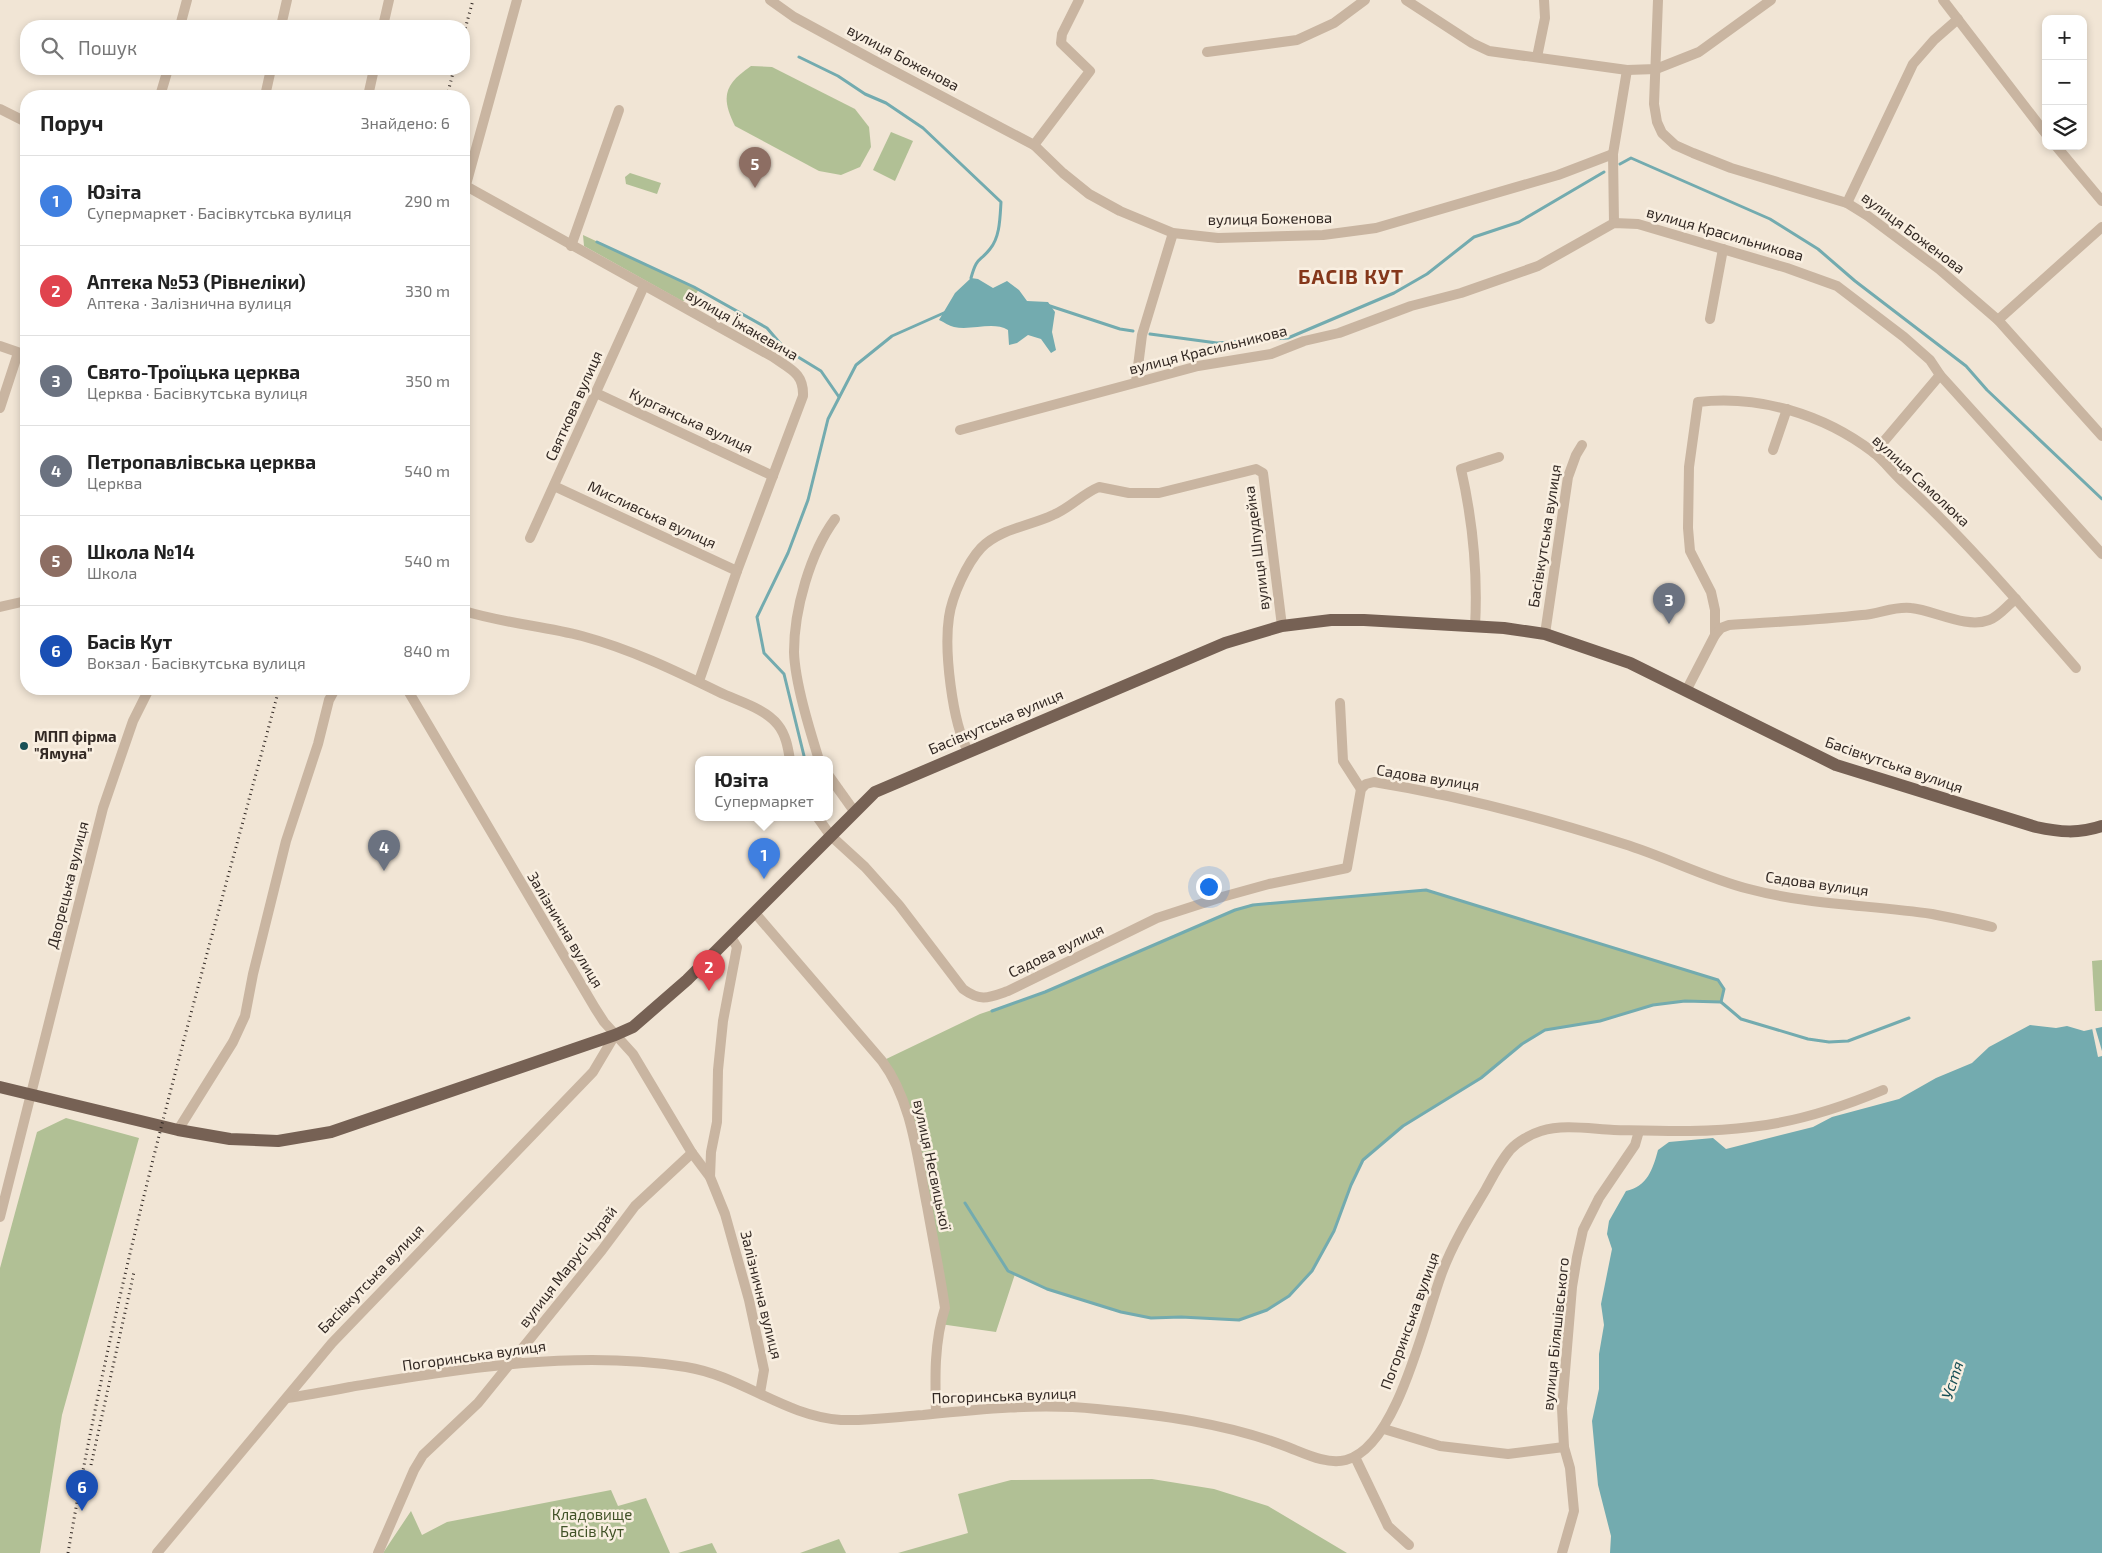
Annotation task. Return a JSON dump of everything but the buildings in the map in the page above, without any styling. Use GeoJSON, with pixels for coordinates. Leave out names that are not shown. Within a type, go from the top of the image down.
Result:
{"type":"FeatureCollection","features":[{"type":"Feature","properties":{"kind":"main road","name":"Басівкутська вулиця"},"geometry":{"type":"LineString","coordinates":[[0,1087],[178,1130],[255,1141],[305,1138],[360,1122],[616,1036],[633,1027],[687,980],[875,792],[1225,643],[1282,626],[1305,622],[1364,620],[1475,627],[1545,634],[1630,663],[1797,748],[1845,768],[2036,827],[2063,832],[2086,831],[2102,826]]}},
{"type":"Feature","properties":{"kind":"street"},"geometry":{"type":"LineString","coordinates":[[182,20],[187,0]]}},
{"type":"Feature","properties":{"kind":"street"},"geometry":{"type":"LineString","coordinates":[[282,20],[287,0]]}},
{"type":"Feature","properties":{"kind":"street"},"geometry":{"type":"LineString","coordinates":[[384,20],[389,0]]}},
{"type":"Feature","properties":{"kind":"street"},"geometry":{"type":"LineString","coordinates":[[470,171],[517,0]]}},
{"type":"Feature","properties":{"kind":"street","name":"вулиця Боженова"},"geometry":{"type":"LineString","coordinates":[[770,0],[794,17],[866,57],[1034,145],[1063,173],[1089,194],[1120,211],[1173,232],[1218,238],[1323,235],[1376,228],[1558,175],[1613,154]]}},
{"type":"Feature","properties":{"kind":"street"},"geometry":{"type":"LineString","coordinates":[[1034,145],[1090,71],[1061,43],[1062,34],[1079,0]]}},
{"type":"Feature","properties":{"kind":"street"},"geometry":{"type":"LineString","coordinates":[[1207,52],[1297,40],[1334,24],[1366,0]]}},
{"type":"Feature","properties":{"kind":"street"},"geometry":{"type":"LineString","coordinates":[[1406,0],[1472,43],[1489,51],[1627,70],[1656,69],[1699,52],[1771,0]]}},
{"type":"Feature","properties":{"kind":"street"},"geometry":{"type":"LineString","coordinates":[[1537,57],[1545,18],[1544,0]]}},
{"type":"Feature","properties":{"kind":"street","name":"вулиця Боженова"},"geometry":{"type":"LineString","coordinates":[[1658,0],[1654,104],[1657,122],[1662,133],[1675,145],[1731,168],[1847,203],[1939,268],[1998,320],[2102,436]]}},
{"type":"Feature","properties":{"kind":"street"},"geometry":{"type":"LineString","coordinates":[[1943,0],[2042,129]]}},
{"type":"Feature","properties":{"kind":"street"},"geometry":{"type":"LineString","coordinates":[[1847,203],[1913,64],[1934,40],[1958,18]]}},
{"type":"Feature","properties":{"kind":"street"},"geometry":{"type":"LineString","coordinates":[[1614,223],[1613,154],[1627,70]]}},
{"type":"Feature","properties":{"kind":"street"},"geometry":{"type":"LineString","coordinates":[[162,90],[166,75]]}},
{"type":"Feature","properties":{"kind":"street"},"geometry":{"type":"LineString","coordinates":[[266,90],[270,75]]}},
{"type":"Feature","properties":{"kind":"street"},"geometry":{"type":"LineString","coordinates":[[369,90],[373,75]]}},
{"type":"Feature","properties":{"kind":"street"},"geometry":{"type":"LineString","coordinates":[[0,109],[20,119]]}},
{"type":"Feature","properties":{"kind":"street"},"geometry":{"type":"LineString","coordinates":[[571,246],[619,110]]}},
{"type":"Feature","properties":{"kind":"street"},"geometry":{"type":"LineString","coordinates":[[2059,150],[2102,201]]}},
{"type":"Feature","properties":{"kind":"street","name":"вулиця Їжакевича"},"geometry":{"type":"LineString","coordinates":[[470,192],[772,357],[796,373],[803,384],[803,396],[737,571],[699,681]]}},
{"type":"Feature","properties":{"kind":"street","name":"вулиця Красильникова"},"geometry":{"type":"LineString","coordinates":[[960,430],[1136,382],[1230,359],[1271,354],[1304,341],[1339,333],[1411,306],[1461,293],[1538,266],[1614,223],[1638,224],[1813,276],[1837,286],[1904,337],[1930,360],[1940,375],[2102,554]]}},
{"type":"Feature","properties":{"kind":"street"},"geometry":{"type":"LineString","coordinates":[[1998,320],[2102,226]]}},
{"type":"Feature","properties":{"kind":"street"},"geometry":{"type":"LineString","coordinates":[[1136,382],[1142,334],[1173,232]]}},
{"type":"Feature","properties":{"kind":"street"},"geometry":{"type":"LineString","coordinates":[[1710,319],[1723,249]]}},
{"type":"Feature","properties":{"kind":"street","name":"Святкова вулиця"},"geometry":{"type":"LineString","coordinates":[[530,538],[644,286]]}},
{"type":"Feature","properties":{"kind":"street"},"geometry":{"type":"LineString","coordinates":[[0,346],[20,353]]}},
{"type":"Feature","properties":{"kind":"street"},"geometry":{"type":"LineString","coordinates":[[0,408],[20,359]]}},
{"type":"Feature","properties":{"kind":"street"},"geometry":{"type":"LineString","coordinates":[[1874,453],[1940,375]]}},
{"type":"Feature","properties":{"kind":"street","name":"Курганська вулиця"},"geometry":{"type":"LineString","coordinates":[[596,393],[773,476]]}},
{"type":"Feature","properties":{"kind":"street","name":"вулиця Самолюка"},"geometry":{"type":"LineString","coordinates":[[1715,635],[1715,610],[1711,592],[1690,551],[1688,528],[1689,466],[1698,402],[1725,400],[1755,401],[1787,408],[1830,427],[1874,453],[1943,520],[2076,668]]}},
{"type":"Feature","properties":{"kind":"street"},"geometry":{"type":"LineString","coordinates":[[1773,450],[1787,408]]}},
{"type":"Feature","properties":{"kind":"street","name":"Басівкутська вулиця"},"geometry":{"type":"LineString","coordinates":[[1545,634],[1568,477],[1573,460],[1582,446]]}},
{"type":"Feature","properties":{"kind":"street"},"geometry":{"type":"LineString","coordinates":[[1475,627],[1476,583],[1473,530],[1461,470],[1500,457]]}},
{"type":"Feature","properties":{"kind":"street","name":"вулиця Шпудейка"},"geometry":{"type":"LineString","coordinates":[[968,751],[960,735],[952,702],[948,632],[950,615],[966,570],[977,552],[993,539],[1054,515],[1099,487],[1129,493],[1159,493],[1256,469],[1263,473],[1282,626]]}},
{"type":"Feature","properties":{"kind":"street","name":"Мисливська вулиця"},"geometry":{"type":"LineString","coordinates":[[554,486],[737,571]]}},
{"type":"Feature","properties":{"kind":"street"},"geometry":{"type":"LineString","coordinates":[[818,756],[810,730],[794,654],[802,592],[813,563],[834,519]]}},
{"type":"Feature","properties":{"kind":"street"},"geometry":{"type":"LineString","coordinates":[[1686,691],[1715,635],[1729,625],[1871,614],[1898,608],[1922,610],[1957,620],[1989,620],[2016,599]]}},
{"type":"Feature","properties":{"kind":"street"},"geometry":{"type":"LineString","coordinates":[[0,607],[20,602]]}},
{"type":"Feature","properties":{"kind":"street"},"geometry":{"type":"LineString","coordinates":[[470,613],[495,621],[556,630],[607,644],[636,653],[699,681],[746,704],[777,723],[784,734],[789,756]]}},
{"type":"Feature","properties":{"kind":"street","name":"Дворецька вулиця"},"geometry":{"type":"LineString","coordinates":[[0,1217],[103,808],[133,721],[146,695]]}},
{"type":"Feature","properties":{"kind":"street"},"geometry":{"type":"LineString","coordinates":[[178,1130],[233,1042],[245,1016],[252,974],[286,842],[332,695]]}},
{"type":"Feature","properties":{"kind":"street","name":"Залізнична вулиця"},"geometry":{"type":"LineString","coordinates":[[411,695],[595,1008],[616,1036],[633,1054],[692,1153],[710,1177],[725,1214],[749,1300],[764,1370],[760,1393]]}},
{"type":"Feature","properties":{"kind":"street"},"geometry":{"type":"LineString","coordinates":[[1340,703],[1343,761],[1361,789]]}},
{"type":"Feature","properties":{"kind":"street"},"geometry":{"type":"LineString","coordinates":[[833,782],[854,811]]}},
{"type":"Feature","properties":{"kind":"street","name":"Садова вулиця"},"geometry":{"type":"LineString","coordinates":[[830,835],[865,868],[899,905],[963,989],[974,997],[986,999],[1008,992],[1157,918],[1222,897],[1347,868],[1361,789],[1366,784],[1374,782],[1476,800],[1626,844],[1729,884],[1782,896],[1931,914],[1992,927]]}},
{"type":"Feature","properties":{"kind":"street"},"geometry":{"type":"LineString","coordinates":[[820,821],[830,835]]}},
{"type":"Feature","properties":{"kind":"street","name":"вулиця Несвицької"},"geometry":{"type":"LineString","coordinates":[[755,913],[882,1061],[896,1082],[902,1096],[922,1182],[945,1308],[940,1324],[935,1367],[936,1413]]}},
{"type":"Feature","properties":{"kind":"street","name":"Залізнична вулиця"},"geometry":{"type":"LineString","coordinates":[[710,1177],[711,1152],[717,1122],[718,1070],[722,1021],[737,947],[731,937]]}},
{"type":"Feature","properties":{"kind":"street","name":"Басівкутська вулиця"},"geometry":{"type":"LineString","coordinates":[[157,1553],[332,1343],[593,1072],[616,1036]]}},
{"type":"Feature","properties":{"kind":"street","name":"Погоринська вулиця"},"geometry":{"type":"LineString","coordinates":[[286,1398],[511,1364],[555,1360],[668,1365],[692,1368],[716,1375],[760,1393],[784,1407],[818,1417],[832,1419],[882,1419],[936,1413],[1030,1408],[1076,1408],[1148,1414],[1230,1429],[1279,1443],[1319,1459],[1339,1462],[1356,1457],[1384,1429],[1408,1378],[1426,1318],[1459,1234],[1512,1147],[1542,1130],[1569,1128],[1713,1130],[1774,1124],[1853,1103],[1883,1090]]}},
{"type":"Feature","properties":{"kind":"street","name":"вулиця Біляшівського"},"geometry":{"type":"LineString","coordinates":[[1562,1553],[1574,1511],[1570,1468],[1564,1447],[1562,1408],[1572,1287],[1583,1230],[1599,1198],[1636,1145],[1639,1130]]}},
{"type":"Feature","properties":{"kind":"street","name":"вулиця Марусі Чурай"},"geometry":{"type":"LineString","coordinates":[[378,1553],[414,1470],[423,1455],[478,1403],[511,1364],[635,1206],[692,1153]]}},
{"type":"Feature","properties":{"kind":"street"},"geometry":{"type":"LineString","coordinates":[[1384,1429],[1440,1446],[1508,1454],[1564,1447]]}},
{"type":"Feature","properties":{"kind":"street"},"geometry":{"type":"LineString","coordinates":[[1356,1457],[1388,1526],[1410,1545]]}},
{"type":"Feature","properties":{"kind":"green space"},"geometry":{"type":"Polygon","coordinates":[[[751,66],[772,67],[855,109],[869,127],[871,147],[860,167],[841,175],[819,171],[735,126],[728,106],[728,91],[735,79],[751,66]]]}},
{"type":"Feature","properties":{"kind":"green space"},"geometry":{"type":"Polygon","coordinates":[[[891,132],[913,141],[895,181],[873,170],[891,132]]]}},
{"type":"Feature","properties":{"kind":"green space"},"geometry":{"type":"Polygon","coordinates":[[[630,173],[661,183],[657,194],[626,184],[625,177],[630,173]]]}},
{"type":"Feature","properties":{"kind":"green space"},"geometry":{"type":"Polygon","coordinates":[[[583,235],[699,289],[692,298],[682,301],[584,246],[583,235]]]}},
{"type":"Feature","properties":{"kind":"green space"},"geometry":{"type":"Polygon","coordinates":[[[1426,890],[1718,980],[1724,989],[1721,1002],[1685,1001],[1653,1005],[1600,1021],[1545,1030],[1522,1044],[1481,1078],[1403,1126],[1363,1160],[1351,1185],[1334,1231],[1312,1271],[1289,1296],[1267,1310],[1239,1320],[1181,1317],[1151,1318],[1121,1312],[1047,1289],[1015,1274],[996,1332],[940,1324],[945,1308],[905,1105],[882,1061],[980,1014],[1045,992],[1235,910],[1253,905],[1426,890]]]}},
{"type":"Feature","properties":{"kind":"green space"},"geometry":{"type":"Polygon","coordinates":[[[2102,960],[2102,1011],[2095,1011],[2092,961],[2102,960]]]}},
{"type":"Feature","properties":{"kind":"green space"},"geometry":{"type":"Polygon","coordinates":[[[66,1118],[139,1138],[62,1415],[40,1553],[0,1553],[0,1268],[37,1132],[66,1118]]]}},
{"type":"Feature","properties":{"kind":"green space"},"geometry":{"type":"Polygon","coordinates":[[[1152,1479],[1214,1489],[1268,1506],[1347,1553],[898,1553],[968,1533],[958,1494],[1011,1480],[1152,1479]]]}},
{"type":"Feature","properties":{"kind":"green space","name":"Кладовище Басів Кут"},"geometry":{"type":"Polygon","coordinates":[[[611,1490],[618,1506],[646,1498],[670,1553],[383,1553],[411,1511],[422,1535],[447,1522],[611,1490]]]}},
{"type":"Feature","properties":{"kind":"green space"},"geometry":{"type":"Polygon","coordinates":[[[839,1539],[846,1553],[800,1553],[839,1539]]]}},
{"type":"Feature","properties":{"kind":"green space"},"geometry":{"type":"Polygon","coordinates":[[[712,1543],[717,1553],[678,1553],[712,1543]]]}},
{"type":"Feature","properties":{"kind":"water"},"geometry":{"type":"Polygon","coordinates":[[[971,278],[978,279],[993,288],[1007,281],[1019,290],[1027,301],[1048,302],[1055,312],[1052,332],[1056,350],[1051,353],[1041,339],[1028,335],[1017,343],[1009,345],[1008,330],[1002,327],[961,328],[939,320],[955,293],[971,278]]]}},
{"type":"Feature","properties":{"kind":"water","name":"Устя"},"geometry":{"type":"Polygon","coordinates":[[[2030,1025],[2056,1028],[2067,1026],[2084,1031],[2102,1027],[2102,1553],[1610,1553],[1611,1536],[1598,1485],[1592,1421],[1599,1389],[1599,1354],[1604,1325],[1601,1304],[1612,1249],[1607,1234],[1609,1221],[1626,1191],[1639,1186],[1648,1176],[1658,1150],[1669,1142],[1713,1138],[1726,1149],[1813,1127],[1832,1117],[1899,1099],[1936,1078],[1972,1063],[1989,1047],[2030,1025]]]}},
{"type":"Feature","properties":{"kind":"pier"},"geometry":{"type":"Polygon","coordinates":[[[2095,1027],[2102,1051],[2102,1056],[2098,1057],[2092,1028],[2095,1027]]]}},
{"type":"Feature","properties":{"kind":"waterway"},"geometry":{"type":"LineString","coordinates":[[799,57],[838,76],[865,94],[886,103],[923,128],[1001,202],[996,239],[990,249],[977,263],[971,278]]}},
{"type":"Feature","properties":{"kind":"waterway"},"geometry":{"type":"LineString","coordinates":[[1620,164],[1631,158],[1770,219],[1818,249],[1855,281],[1966,366],[1987,390],[2102,499]]}},
{"type":"Feature","properties":{"kind":"waterway"},"geometry":{"type":"LineString","coordinates":[[1150,334],[1217,343],[1288,338],[1394,293],[1427,274],[1474,237],[1519,222],[1604,172]]}},
{"type":"Feature","properties":{"kind":"waterway"},"geometry":{"type":"LineString","coordinates":[[597,242],[694,287],[767,328],[785,349],[821,371],[839,397]]}},
{"type":"Feature","properties":{"kind":"waterway"},"geometry":{"type":"LineString","coordinates":[[1047,305],[1120,329],[1133,331]]}},
{"type":"Feature","properties":{"kind":"waterway"},"geometry":{"type":"LineString","coordinates":[[804,756],[784,674],[764,653],[757,617],[788,553],[808,500],[828,419],[856,365],[892,336],[946,312]]}},
{"type":"Feature","properties":{"kind":"waterway"},"geometry":{"type":"LineString","coordinates":[[992,1011],[1045,992],[1235,910],[1253,905],[1426,890],[1718,980],[1724,989],[1721,1002]]}},
{"type":"Feature","properties":{"kind":"waterway"},"geometry":{"type":"LineString","coordinates":[[965,1203],[1008,1271],[1047,1289],[1121,1312],[1151,1318],[1181,1317],[1239,1320],[1267,1310],[1289,1296],[1312,1271],[1334,1231],[1351,1185],[1363,1160],[1403,1126],[1481,1078],[1522,1044],[1545,1030],[1600,1021],[1653,1005],[1685,1001],[1721,1002],[1741,1019],[1808,1039],[1829,1042],[1848,1041],[1909,1018]]}},
{"type":"Feature","properties":{"kind":"railway"},"geometry":{"type":"LineString","coordinates":[[468,20],[473,0]]}},
{"type":"Feature","properties":{"kind":"railway"},"geometry":{"type":"LineString","coordinates":[[449,90],[452,75]]}},
{"type":"Feature","properties":{"kind":"railway"},"geometry":{"type":"LineString","coordinates":[[68,1553],[88,1444],[136,1227],[163,1119],[277,695]]}},
{"type":"Feature","properties":{"kind":"railway"},"geometry":{"type":"LineString","coordinates":[[91,1465],[134,1272]]}},
{"type":"Feature","properties":{"kind":"place","name":"Школа №14"},"geometry":{"type":"Point","coordinates":[755,188]}},
{"type":"Feature","properties":{"kind":"place","name":"Свято-Троїцька церква"},"geometry":{"type":"Point","coordinates":[1669,624]}},
{"type":"Feature","properties":{"kind":"place","name":"МПП фірма \"Ямуна\""},"geometry":{"type":"Point","coordinates":[24,746]}},
{"type":"Feature","properties":{"kind":"place","name":"Петропавлівська церква"},"geometry":{"type":"Point","coordinates":[384,871]}},
{"type":"Feature","properties":{"kind":"place","name":"Юзіта"},"geometry":{"type":"Point","coordinates":[764,879]}},
{"type":"Feature","properties":{"kind":"place","name":"Аптека №53 (Рівнеліки)"},"geometry":{"type":"Point","coordinates":[709,991]}},
{"type":"Feature","properties":{"kind":"place","name":"Басів Кут"},"geometry":{"type":"Point","coordinates":[82,1511]}},
{"type":"Feature","properties":{"kind":"district","name":"БАСІВ КУТ"},"geometry":{"type":"Point","coordinates":[1351,277]}}]}
